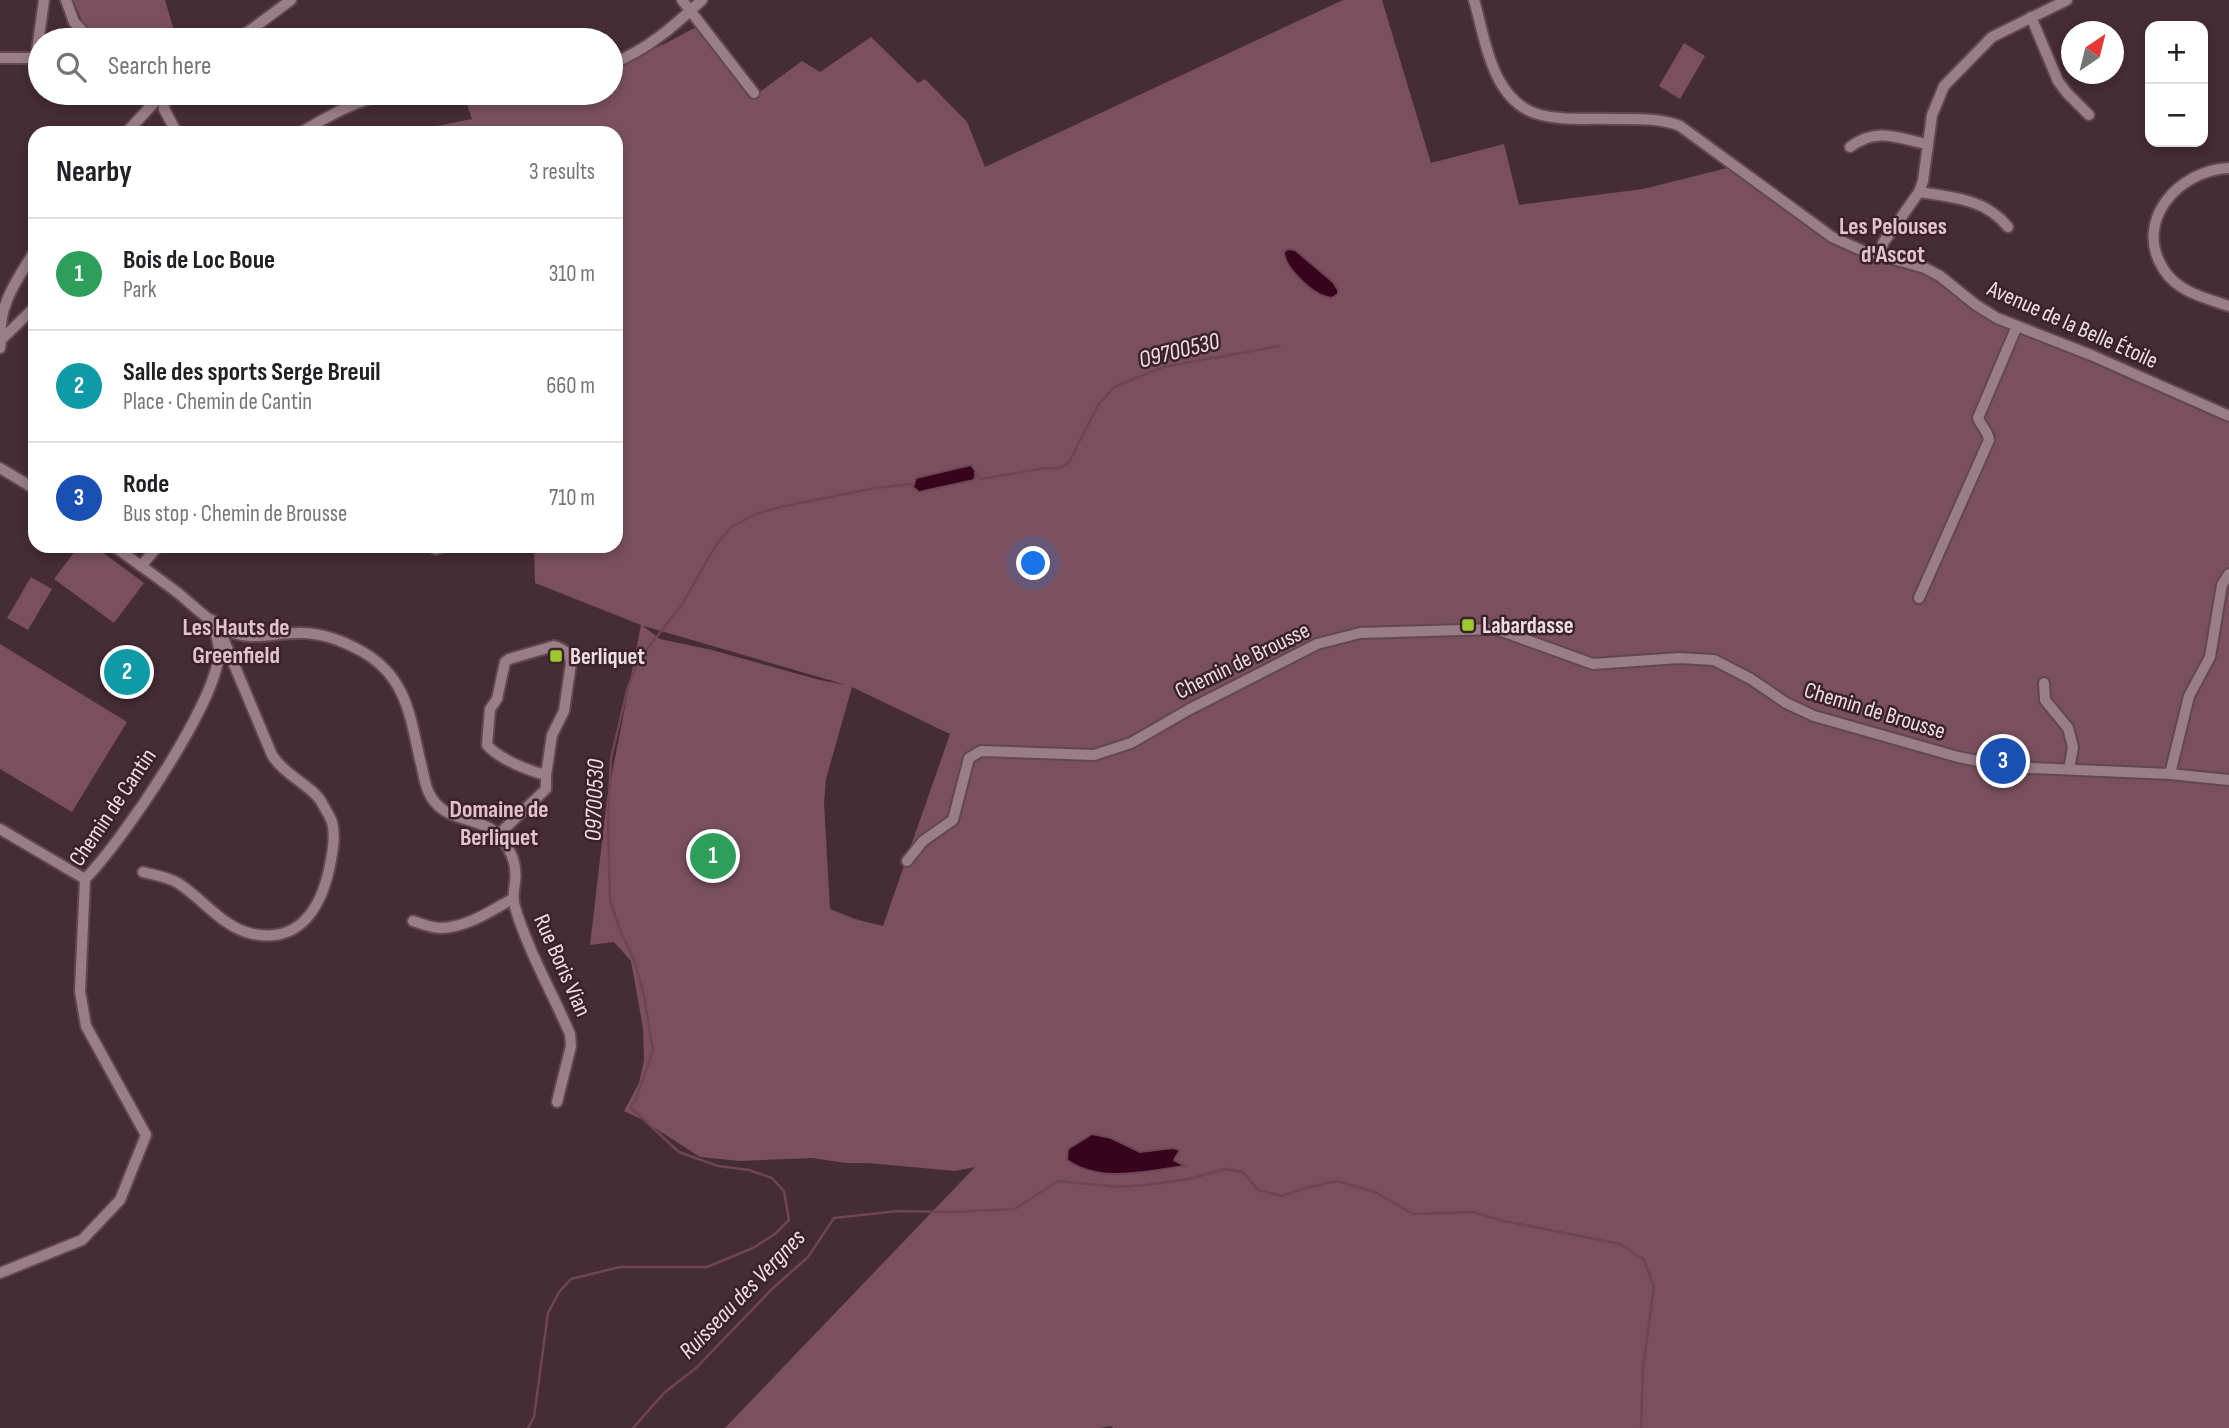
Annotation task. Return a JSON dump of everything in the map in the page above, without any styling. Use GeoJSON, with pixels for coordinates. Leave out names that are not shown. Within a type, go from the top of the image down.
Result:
{"type":"FeatureCollection","features":[{"type":"Feature","properties":{"kind":"street"},"geometry":{"type":"LineString","coordinates":[[40,28],[44,0]]}},
{"type":"Feature","properties":{"kind":"street"},"geometry":{"type":"LineString","coordinates":[[66,0],[74,22],[80,28]]}},
{"type":"Feature","properties":{"kind":"street"},"geometry":{"type":"LineString","coordinates":[[253,28],[291,0]]}},
{"type":"Feature","properties":{"kind":"street"},"geometry":{"type":"LineString","coordinates":[[682,0],[754,93]]}},
{"type":"Feature","properties":{"kind":"street"},"geometry":{"type":"LineString","coordinates":[[623,59],[657,40],[702,0]]}},
{"type":"Feature","properties":{"kind":"street","name":"Avenue de la Belle Étoile"},"geometry":{"type":"LineString","coordinates":[[1474,0],[1501,85],[1511,98],[1524,108],[1550,117],[1656,120],[1672,123],[1692,134],[1822,232],[1849,246],[1932,271],[1997,318],[2091,355],[2229,416]]}},
{"type":"Feature","properties":{"kind":"street"},"geometry":{"type":"LineString","coordinates":[[1881,255],[1883,243],[1919,192],[1934,105],[1951,77],[1992,37],[2067,0]]}},
{"type":"Feature","properties":{"kind":"street"},"geometry":{"type":"LineString","coordinates":[[2031,17],[2059,81],[2089,115]]}},
{"type":"Feature","properties":{"kind":"street"},"geometry":{"type":"LineString","coordinates":[[0,58],[28,58]]}},
{"type":"Feature","properties":{"kind":"street"},"geometry":{"type":"LineString","coordinates":[[133,126],[153,105]]}},
{"type":"Feature","properties":{"kind":"street"},"geometry":{"type":"LineString","coordinates":[[164,105],[173,126]]}},
{"type":"Feature","properties":{"kind":"street"},"geometry":{"type":"LineString","coordinates":[[312,126],[350,105]]}},
{"type":"Feature","properties":{"kind":"street"},"geometry":{"type":"LineString","coordinates":[[1850,147],[1872,135],[1927,144]]}},
{"type":"Feature","properties":{"kind":"street"},"geometry":{"type":"LineString","coordinates":[[2229,168],[2213,170],[2178,187],[2160,210],[2154,232],[2154,242],[2163,269],[2175,282],[2188,292],[2229,306]]}},
{"type":"Feature","properties":{"kind":"street"},"geometry":{"type":"LineString","coordinates":[[1919,192],[1982,205],[2001,218],[2008,227]]}},
{"type":"Feature","properties":{"kind":"street"},"geometry":{"type":"LineString","coordinates":[[1,343],[0,328],[4,313],[15,282],[28,262]]}},
{"type":"Feature","properties":{"kind":"street"},"geometry":{"type":"LineString","coordinates":[[1,343],[28,314]]}},
{"type":"Feature","properties":{"kind":"street"},"geometry":{"type":"LineString","coordinates":[[1925,594],[1989,440],[1989,434],[1978,418],[2017,326]]}},
{"type":"Feature","properties":{"kind":"street"},"geometry":{"type":"LineString","coordinates":[[0,468],[28,485]]}},
{"type":"Feature","properties":{"kind":"street"},"geometry":{"type":"LineString","coordinates":[[123,553],[222,628],[251,636],[296,632],[326,635],[372,658],[394,678],[407,704],[425,782],[433,800],[447,813],[485,825],[499,834],[546,789],[552,735],[564,711],[571,663],[571,657],[566,652],[554,646],[509,659],[505,662],[497,699],[490,709],[486,745],[495,753],[532,772],[547,775]]}},
{"type":"Feature","properties":{"kind":"street"},"geometry":{"type":"LineString","coordinates":[[141,566],[152,553]]}},
{"type":"Feature","properties":{"kind":"street"},"geometry":{"type":"LineString","coordinates":[[2170,774],[2189,696],[2210,657],[2222,585],[2229,574]]}},
{"type":"Feature","properties":{"kind":"street"},"geometry":{"type":"LineString","coordinates":[[142,872],[181,884],[230,925],[254,934],[284,934],[310,916],[324,893],[334,848],[332,823],[321,799],[285,772],[272,755],[222,633],[212,620]]}},
{"type":"Feature","properties":{"kind":"street","name":"Chemin de Cantin"},"geometry":{"type":"LineString","coordinates":[[0,1273],[82,1240],[120,1200],[146,1135],[86,1026],[80,991],[85,879],[103,861],[156,783],[197,714],[218,660],[219,650],[212,620]]}},
{"type":"Feature","properties":{"kind":"street","name":"Chemin de Brousse"},"geometry":{"type":"LineString","coordinates":[[907,860],[923,841],[953,820],[969,758],[981,751],[1094,755],[1131,743],[1190,709],[1317,644],[1360,633],[1496,629],[1593,664],[1679,658],[1714,660],[1751,679],[1786,703],[1814,716],[1958,757],[2007,767],[2170,774],[2229,780]]}},
{"type":"Feature","properties":{"kind":"street"},"geometry":{"type":"LineString","coordinates":[[2045,683],[2045,700],[2068,728],[2073,747],[2069,769]]}},
{"type":"Feature","properties":{"kind":"street"},"geometry":{"type":"LineString","coordinates":[[0,829],[85,879]]}},
{"type":"Feature","properties":{"kind":"street","name":"Rue Boris Vian"},"geometry":{"type":"LineString","coordinates":[[499,834],[511,852],[516,869],[512,899],[520,925],[570,1034],[571,1046],[557,1102]]}},
{"type":"Feature","properties":{"kind":"street"},"geometry":{"type":"LineString","coordinates":[[414,921],[440,929],[463,924],[512,899]]}},
{"type":"Feature","properties":{"kind":"shaded area"},"geometry":{"type":"Polygon","coordinates":[[[73,0],[165,0],[173,28],[88,28],[82,21],[73,0]]]}},
{"type":"Feature","properties":{"kind":"shaded area"},"geometry":{"type":"Polygon","coordinates":[[[1343,0],[1382,0],[1431,163],[1504,144],[1519,205],[1643,189],[1735,166],[1832,237],[1911,262],[1976,305],[2229,416],[2229,1428],[725,1428],[975,1167],[955,1171],[812,1158],[740,1161],[700,1157],[624,1111],[639,1083],[644,1060],[643,1028],[631,961],[614,942],[590,945],[607,799],[641,625],[535,583],[534,553],[623,553],[623,126],[437,126],[472,119],[467,105],[623,105],[623,63],[702,24],[757,94],[802,61],[820,72],[871,37],[918,83],[925,79],[967,122],[985,167],[1343,0]],[[644,626],[660,639],[846,685],[644,626]],[[852,687],[826,779],[824,803],[830,909],[883,926],[950,734],[852,687]]]}},
{"type":"Feature","properties":{"kind":"shaded area"},"geometry":{"type":"Polygon","coordinates":[[[1684,43],[1705,56],[1680,99],[1659,86],[1684,43]]]}},
{"type":"Feature","properties":{"kind":"shaded area"},"geometry":{"type":"Polygon","coordinates":[[[1288,249],[1295,250],[1333,282],[1338,294],[1329,298],[1307,285],[1285,258],[1284,252],[1288,249]]]}},
{"type":"Feature","properties":{"kind":"shaded area"},"geometry":{"type":"Polygon","coordinates":[[[971,465],[976,472],[974,480],[919,492],[913,487],[916,478],[971,465]]]}},
{"type":"Feature","properties":{"kind":"shaded area"},"geometry":{"type":"Polygon","coordinates":[[[74,553],[103,553],[144,583],[114,623],[54,579],[74,553]]]}},
{"type":"Feature","properties":{"kind":"shaded area"},"geometry":{"type":"Polygon","coordinates":[[[31,577],[52,589],[28,630],[7,618],[31,577]]]}},
{"type":"Feature","properties":{"kind":"shaded area"},"geometry":{"type":"Polygon","coordinates":[[[0,644],[127,722],[72,812],[0,769],[0,644]]]}},
{"type":"Feature","properties":{"kind":"shaded area"},"geometry":{"type":"Polygon","coordinates":[[[1092,1134],[1111,1138],[1140,1152],[1173,1148],[1180,1150],[1174,1160],[1185,1166],[1140,1173],[1109,1174],[1094,1172],[1067,1160],[1068,1149],[1092,1134]]]}},
{"type":"Feature","properties":{"kind":"waterway","name":"O9700530"},"geometry":{"type":"LineString","coordinates":[[975,473],[981,479],[1046,468],[1056,469],[1068,464],[1098,405],[1114,387],[1163,367],[1280,346]]}},
{"type":"Feature","properties":{"kind":"waterway","name":"O9700530"},"geometry":{"type":"LineString","coordinates":[[528,1428],[534,1417],[548,1313],[559,1292],[571,1279],[620,1267],[707,1267],[753,1248],[775,1234],[789,1220],[784,1191],[772,1178],[749,1170],[718,1166],[679,1152],[630,1107],[635,1101],[653,1051],[643,991],[634,960],[610,900],[608,819],[611,758],[628,687],[639,659],[681,606],[716,545],[731,527],[756,514],[780,507],[875,488],[913,484]]}},
{"type":"Feature","properties":{"kind":"waterway","name":"Ruisseau des Vergnes"},"geometry":{"type":"LineString","coordinates":[[633,1428],[664,1393],[696,1368],[772,1289],[808,1257],[834,1218],[898,1211],[1015,1209],[1058,1181],[1119,1187],[1189,1179],[1225,1169],[1243,1172],[1258,1190],[1282,1196],[1337,1181],[1375,1192],[1413,1214],[1473,1212],[1504,1221],[1620,1244],[1644,1260],[1654,1287],[1643,1368],[1641,1428]]}},
{"type":"Feature","properties":{"kind":"place","name":"Labardasse"},"geometry":{"type":"Point","coordinates":[1468,625]}},
{"type":"Feature","properties":{"kind":"place","name":"Berliquet"},"geometry":{"type":"Point","coordinates":[556,656]}},
{"type":"Feature","properties":{"kind":"place","name":"Salle des sports Serge Breuil"},"geometry":{"type":"Point","coordinates":[127,672]}},
{"type":"Feature","properties":{"kind":"place","name":"Rode"},"geometry":{"type":"Point","coordinates":[2003,761]}},
{"type":"Feature","properties":{"kind":"place","name":"Bois de Loc Boue"},"geometry":{"type":"Point","coordinates":[713,856]}},
{"type":"Feature","properties":{"kind":"district","name":"Les Pelouses d'Ascot"},"geometry":{"type":"Point","coordinates":[1893,240]}},
{"type":"Feature","properties":{"kind":"district","name":"Les Hauts de Greenfield"},"geometry":{"type":"Point","coordinates":[236,641]}},
{"type":"Feature","properties":{"kind":"district","name":"Domaine de Berliquet"},"geometry":{"type":"Point","coordinates":[499,823]}}]}
